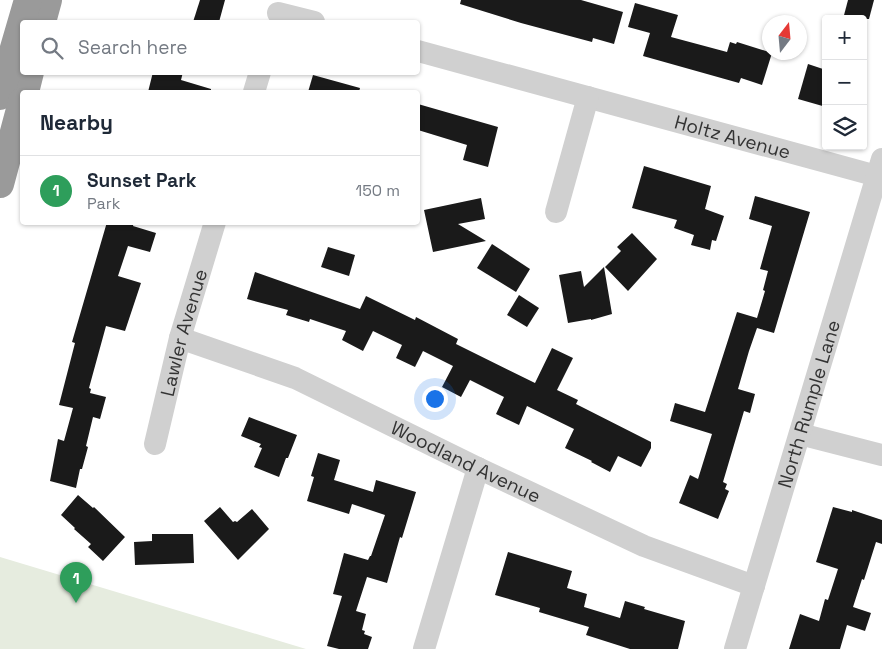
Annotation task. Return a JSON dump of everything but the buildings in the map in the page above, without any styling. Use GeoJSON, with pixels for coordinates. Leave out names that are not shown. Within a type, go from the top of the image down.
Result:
{"type":"FeatureCollection","features":[{"type":"Feature","properties":{"kind":"highway"},"geometry":{"type":"LineString","coordinates":[[22,20],[28,0]]}},
{"type":"Feature","properties":{"kind":"highway"},"geometry":{"type":"LineString","coordinates":[[43,20],[48,0]]}},
{"type":"Feature","properties":{"kind":"highway"},"geometry":{"type":"LineString","coordinates":[[0,96],[20,27]]}},
{"type":"Feature","properties":{"kind":"highway"},"geometry":{"type":"LineString","coordinates":[[26,90],[29,75]]}},
{"type":"Feature","properties":{"kind":"highway"},"geometry":{"type":"LineString","coordinates":[[0,184],[20,109]]}},
{"type":"Feature","properties":{"kind":"street"},"geometry":{"type":"LineString","coordinates":[[278,12],[307,20]]}},
{"type":"Feature","properties":{"kind":"street","name":"Holtz Avenue"},"geometry":{"type":"LineString","coordinates":[[420,51],[588,96],[880,167]]}},
{"type":"Feature","properties":{"kind":"street"},"geometry":{"type":"LineString","coordinates":[[255,90],[259,75]]}},
{"type":"Feature","properties":{"kind":"street"},"geometry":{"type":"LineString","coordinates":[[556,212],[588,96]]}},
{"type":"Feature","properties":{"kind":"street","name":"North Rumple Lane"},"geometry":{"type":"LineString","coordinates":[[735,649],[880,167]]}},
{"type":"Feature","properties":{"kind":"street","name":"Lawler Avenue"},"geometry":{"type":"LineString","coordinates":[[155,444],[180,338],[214,225]]}},
{"type":"Feature","properties":{"kind":"street","name":"Woodland Avenue"},"geometry":{"type":"LineString","coordinates":[[180,338],[294,378],[478,468],[644,546],[754,586]]}},
{"type":"Feature","properties":{"kind":"street"},"geometry":{"type":"LineString","coordinates":[[800,434],[882,455]]}},
{"type":"Feature","properties":{"kind":"street"},"geometry":{"type":"LineString","coordinates":[[424,649],[478,468]]}},
{"type":"Feature","properties":{"kind":"shaded area"},"geometry":{"type":"Polygon","coordinates":[[[0,557],[306,649],[0,649],[0,557]]]}},
{"type":"Feature","properties":{"kind":"place","name":"Sunset Park"},"geometry":{"type":"Point","coordinates":[76,603]}}]}
